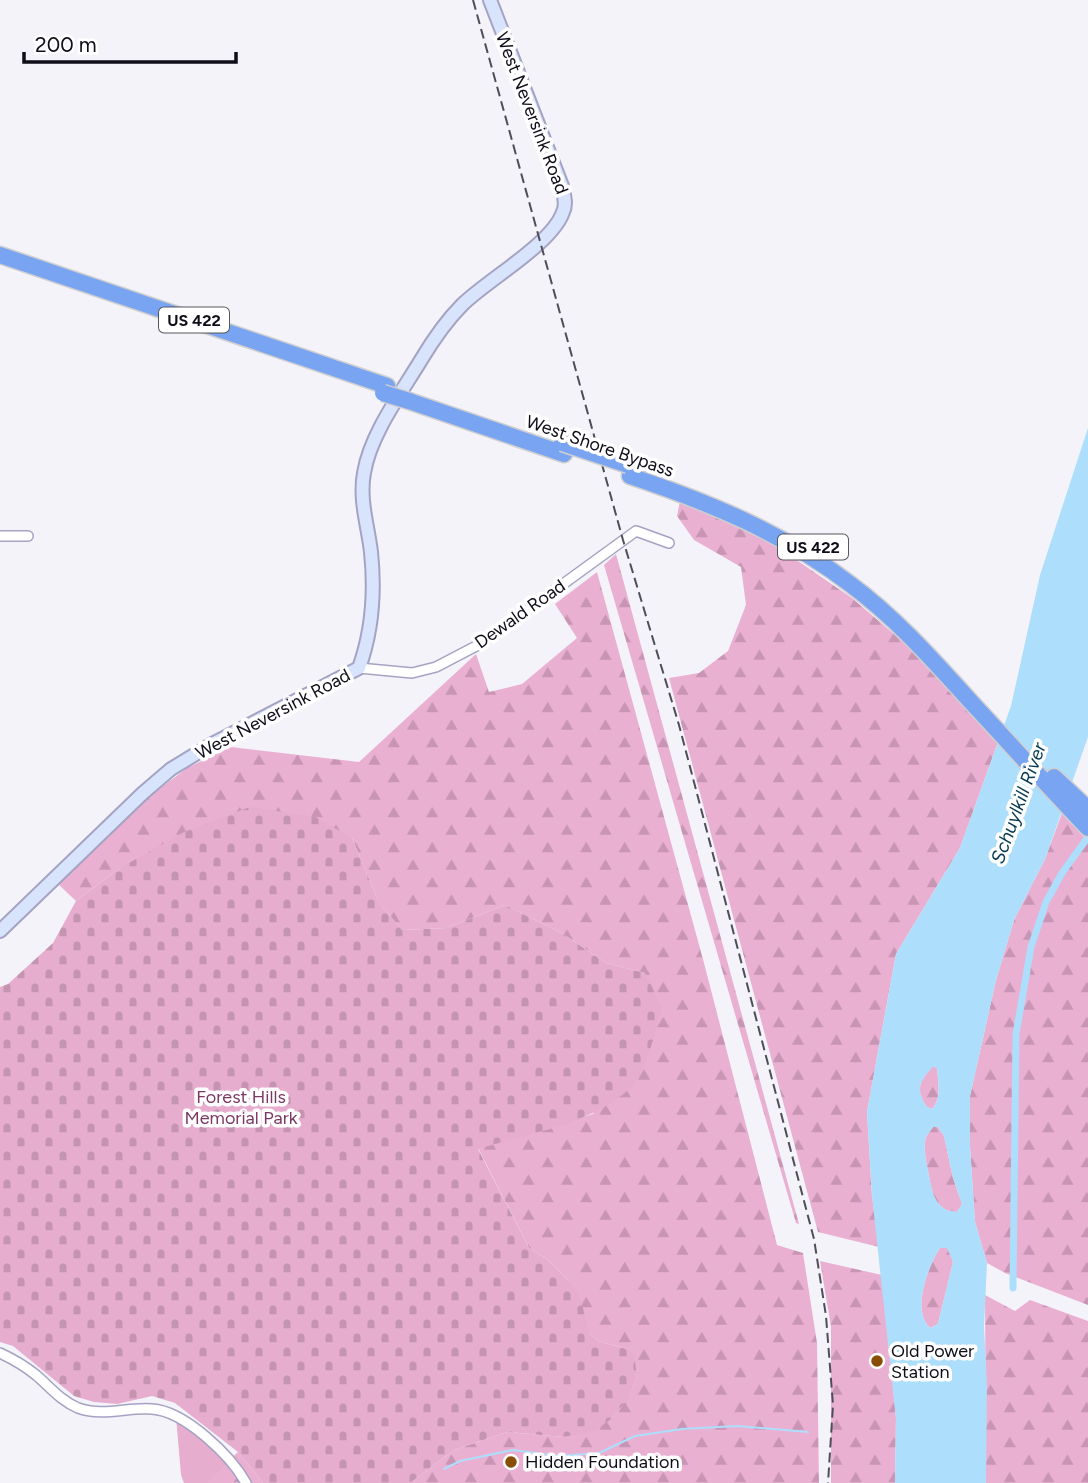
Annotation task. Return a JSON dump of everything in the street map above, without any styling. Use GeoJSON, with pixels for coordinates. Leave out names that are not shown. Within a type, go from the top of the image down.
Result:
{"type":"FeatureCollection","features":[{"type":"Feature","properties":{"kind":"highway","name":"West Shore Bypass"},"geometry":{"type":"LineString","coordinates":[[0,255],[411,398],[629,470],[734,515],[820,563],[849,583],[963,686],[1088,811]]}},
{"type":"Feature","properties":{"kind":"highway","name":"West Shore Bypass"},"geometry":{"type":"LineString","coordinates":[[0,265],[385,389]]}},
{"type":"Feature","properties":{"kind":"highway","name":"West Shore Bypass"},"geometry":{"type":"LineString","coordinates":[[963,686],[1088,828]]}},
{"type":"Feature","properties":{"kind":"street","name":"West Neversink Road"},"geometry":{"type":"LineString","coordinates":[[0,931],[142,793],[171,769],[212,744],[359,668],[365,652],[372,587],[371,553],[363,489],[365,465],[370,451],[390,411],[438,333],[466,302],[540,242],[559,221],[565,205],[562,186],[490,0]]}},
{"type":"Feature","properties":{"kind":"street","name":"Dewald Road"},"geometry":{"type":"LineString","coordinates":[[359,668],[406,673],[427,671],[482,643],[636,531],[669,543]]}},
{"type":"Feature","properties":{"kind":"street"},"geometry":{"type":"LineString","coordinates":[[0,536],[28,536]]}},
{"type":"Feature","properties":{"kind":"street"},"geometry":{"type":"LineString","coordinates":[[0,1353],[25,1367],[58,1396],[76,1407],[100,1412],[153,1409],[171,1413],[227,1456],[246,1483]]}},
{"type":"Feature","properties":{"kind":"green space"},"geometry":{"type":"Polygon","coordinates":[[[680,501],[732,522],[782,550],[852,598],[902,641],[998,742],[960,848],[896,954],[867,1112],[872,1196],[879,1247],[818,1232],[669,678],[699,673],[728,651],[746,605],[741,567],[694,540],[677,516],[680,501]]]}},
{"type":"Feature","properties":{"kind":"green space"},"geometry":{"type":"Polygon","coordinates":[[[616,554],[799,1224],[796,1223],[604,565],[616,554]]]}},
{"type":"Feature","properties":{"kind":"green space"},"geometry":{"type":"Polygon","coordinates":[[[597,572],[704,963],[777,1245],[803,1253],[817,1343],[819,1483],[410,1483],[454,1450],[507,1432],[563,1437],[611,1419],[628,1398],[637,1376],[623,1348],[598,1341],[590,1334],[568,1280],[548,1260],[529,1248],[478,1148],[593,1114],[645,973],[606,963],[563,934],[505,905],[447,928],[402,930],[379,903],[352,838],[120,868],[76,901],[58,884],[150,796],[187,768],[231,747],[359,762],[476,654],[489,692],[522,684],[577,638],[555,604],[597,572]]]}},
{"type":"Feature","properties":{"kind":"green space","name":"Forest Hills Memorial Park"},"geometry":{"type":"Polygon","coordinates":[[[250,807],[315,817],[352,838],[379,903],[402,930],[447,928],[505,905],[563,934],[606,963],[645,973],[662,1007],[646,1060],[631,1087],[617,1099],[580,1118],[478,1149],[529,1248],[548,1260],[579,1294],[590,1334],[598,1341],[634,1354],[637,1376],[628,1399],[611,1419],[594,1431],[563,1437],[507,1432],[454,1450],[410,1483],[263,1483],[238,1452],[175,1403],[152,1396],[117,1404],[94,1402],[74,1396],[13,1346],[0,1342],[0,987],[8,984],[53,943],[76,901],[120,868],[184,832],[250,807]]]}},
{"type":"Feature","properties":{"kind":"green space"},"geometry":{"type":"Polygon","coordinates":[[[1062,813],[1088,841],[1088,1305],[1005,1273],[987,1263],[975,1222],[970,1147],[970,1096],[996,980],[1014,920],[1045,859],[1062,813]]]}},
{"type":"Feature","properties":{"kind":"green space"},"geometry":{"type":"Polygon","coordinates":[[[933,1066],[937,1068],[939,1090],[932,1109],[923,1101],[920,1086],[933,1066]]]}},
{"type":"Feature","properties":{"kind":"green space"},"geometry":{"type":"Polygon","coordinates":[[[933,1127],[938,1127],[944,1136],[962,1204],[957,1212],[949,1211],[938,1204],[933,1192],[925,1145],[926,1137],[933,1127]]]}},
{"type":"Feature","properties":{"kind":"green space"},"geometry":{"type":"Polygon","coordinates":[[[940,1248],[948,1248],[953,1262],[938,1324],[930,1328],[922,1311],[923,1288],[940,1248]]]}},
{"type":"Feature","properties":{"kind":"green space"},"geometry":{"type":"Polygon","coordinates":[[[820,1261],[882,1275],[896,1418],[895,1483],[831,1483],[831,1327],[820,1261]]]}},
{"type":"Feature","properties":{"kind":"green space"},"geometry":{"type":"Polygon","coordinates":[[[985,1295],[1015,1311],[1030,1300],[1088,1321],[1088,1483],[986,1483],[985,1295]]]}},
{"type":"Feature","properties":{"kind":"green space"},"geometry":{"type":"Polygon","coordinates":[[[176,1417],[200,1434],[246,1483],[184,1483],[176,1417]]]}},
{"type":"Feature","properties":{"kind":"green space"},"geometry":{"type":"Polygon","coordinates":[[[238,1452],[263,1483],[206,1483],[238,1452]]]}},
{"type":"Feature","properties":{"kind":"water","name":"Schuylkill River"},"geometry":{"type":"Polygon","coordinates":[[[1088,428],[1088,737],[1045,859],[1014,920],[996,980],[970,1096],[975,1222],[987,1263],[984,1327],[987,1385],[986,1483],[895,1483],[896,1418],[872,1196],[867,1112],[896,954],[960,848],[1011,706],[1040,575],[1088,428]],[[934,1066],[920,1085],[927,1107],[932,1109],[939,1090],[937,1069],[934,1066]],[[933,1127],[926,1137],[927,1167],[935,1198],[943,1208],[957,1212],[962,1204],[944,1136],[938,1127],[933,1127]],[[940,1248],[923,1288],[922,1300],[924,1320],[930,1328],[938,1324],[953,1262],[947,1248],[940,1248]]]}},
{"type":"Feature","properties":{"kind":"waterway"},"geometry":{"type":"LineString","coordinates":[[1013,1288],[1016,1034],[1031,947],[1046,902],[1062,873],[1088,837]]}},
{"type":"Feature","properties":{"kind":"waterway"},"geometry":{"type":"LineString","coordinates":[[444,1469],[460,1461],[513,1450],[558,1456],[599,1453],[635,1436],[682,1429],[737,1426],[808,1432]]}},
{"type":"Feature","properties":{"kind":"railway"},"geometry":{"type":"LineString","coordinates":[[473,0],[623,540],[679,725],[814,1239],[826,1316],[833,1405],[828,1483]]}},
{"type":"Feature","properties":{"kind":"place","name":"Old Power Station"},"geometry":{"type":"Point","coordinates":[877,1361]}},
{"type":"Feature","properties":{"kind":"place","name":"Hidden Foundation"},"geometry":{"type":"Point","coordinates":[511,1462]}}]}
